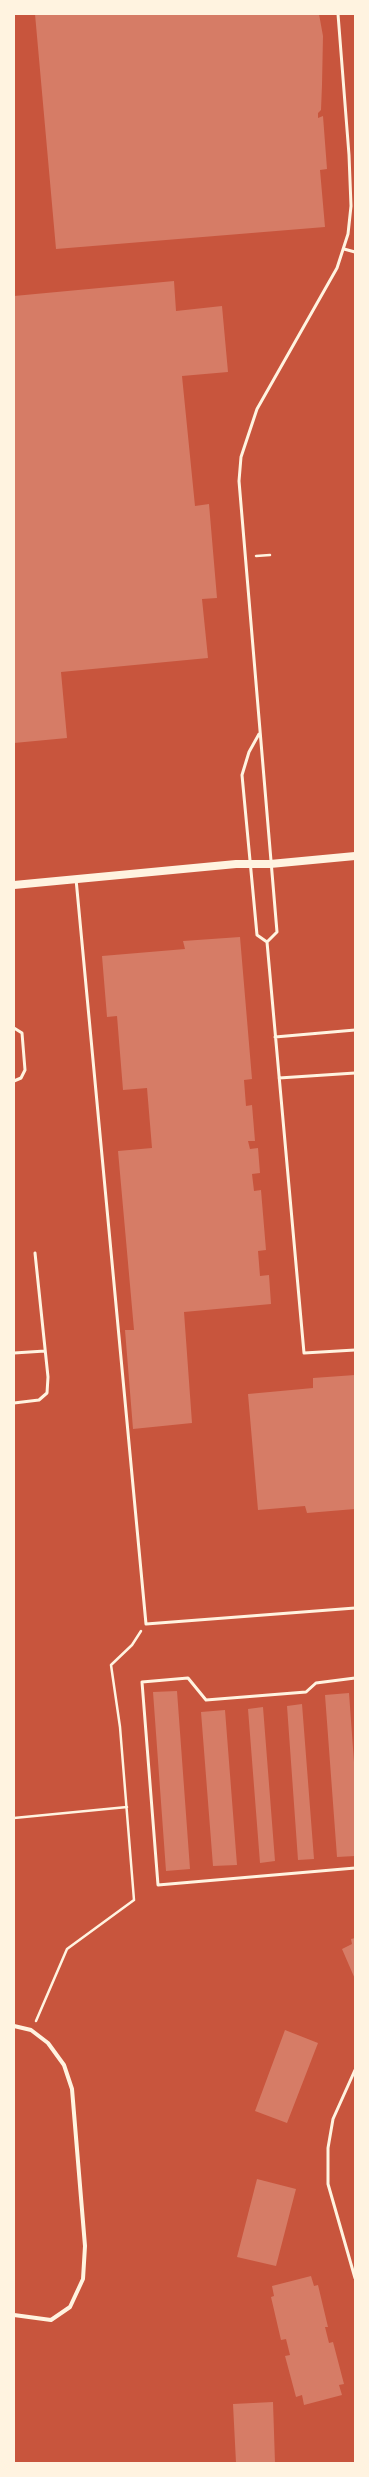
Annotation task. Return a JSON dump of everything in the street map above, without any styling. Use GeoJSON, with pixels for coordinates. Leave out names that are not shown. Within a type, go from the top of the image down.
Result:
{"type":"FeatureCollection","features":[{"type":"Feature","properties":{"kind":"main road"},"geometry":{"type":"LineString","coordinates":[[14,885],[355,856]]}},
{"type":"Feature","properties":{"kind":"street"},"geometry":{"type":"LineString","coordinates":[[14,2026],[32,2030],[48,2043],[64,2065],[72,2089],[84,2246],[83,2280],[70,2307],[51,2320],[14,2315]]}},
{"type":"Feature","properties":{"kind":"lane"},"geometry":{"type":"LineString","coordinates":[[338,14],[351,206],[348,234],[337,268],[257,410],[241,457],[240,481],[259,734],[277,932],[267,942],[304,1353],[355,1350]]}},
{"type":"Feature","properties":{"kind":"lane"},"geometry":{"type":"LineString","coordinates":[[344,249],[355,252]]}},
{"type":"Feature","properties":{"kind":"lane"},"geometry":{"type":"LineString","coordinates":[[259,734],[249,752],[242,775],[257,935],[267,942]]}},
{"type":"Feature","properties":{"kind":"lane"},"geometry":{"type":"LineString","coordinates":[[76,879],[146,1624],[355,1608]]}},
{"type":"Feature","properties":{"kind":"lane"},"geometry":{"type":"LineString","coordinates":[[14,1028],[22,1033],[25,1070],[20,1078],[14,1081]]}},
{"type":"Feature","properties":{"kind":"lane"},"geometry":{"type":"LineString","coordinates":[[275,1037],[355,1030]]}},
{"type":"Feature","properties":{"kind":"lane"},"geometry":{"type":"LineString","coordinates":[[279,1078],[355,1073]]}},
{"type":"Feature","properties":{"kind":"lane"},"geometry":{"type":"LineString","coordinates":[[14,1403],[39,1400],[47,1393],[48,1377],[35,1253]]}},
{"type":"Feature","properties":{"kind":"lane"},"geometry":{"type":"LineString","coordinates":[[14,1353],[45,1351]]}},
{"type":"Feature","properties":{"kind":"lane"},"geometry":{"type":"LineString","coordinates":[[355,1678],[316,1683],[306,1692],[206,1700],[188,1678],[142,1682],[158,1885],[355,1868]]}},
{"type":"Feature","properties":{"kind":"lane"},"geometry":{"type":"LineString","coordinates":[[355,2070],[333,2118],[328,2148],[328,2184],[355,2278]]}},
{"type":"Feature","properties":{"kind":"path"},"geometry":{"type":"LineString","coordinates":[[256,556],[270,555]]}},
{"type":"Feature","properties":{"kind":"path"},"geometry":{"type":"LineString","coordinates":[[32,2030],[67,1949],[134,1900],[120,1727],[111,1665],[132,1645],[146,1624]]}},
{"type":"Feature","properties":{"kind":"path"},"geometry":{"type":"LineString","coordinates":[[14,1818],[127,1807]]}},
{"type":"Feature","properties":{"kind":"building"},"geometry":{"type":"Polygon","coordinates":[[[35,14],[319,14],[323,36],[321,110],[318,113],[318,118],[323,116],[327,169],[320,170],[325,227],[56,249],[35,14]]]}},
{"type":"Feature","properties":{"kind":"building"},"geometry":{"type":"Polygon","coordinates":[[[174,281],[176,311],[222,306],[228,372],[182,376],[195,506],[209,504],[217,598],[202,599],[208,658],[61,672],[67,738],[14,743],[14,296],[174,281]]]}},
{"type":"Feature","properties":{"kind":"building"},"geometry":{"type":"Polygon","coordinates":[[[240,937],[252,1079],[244,1080],[246,1106],[252,1105],[255,1141],[248,1141],[250,1149],[258,1148],[260,1173],[252,1174],[254,1191],[261,1190],[266,1250],[258,1251],[260,1276],[269,1275],[271,1304],[184,1312],[192,1423],[133,1429],[125,1330],[134,1330],[118,1151],[152,1148],[147,1088],[123,1090],[117,1016],[107,1017],[102,956],[185,949],[183,941],[240,937]]]}},
{"type":"Feature","properties":{"kind":"building"},"geometry":{"type":"Polygon","coordinates":[[[355,1375],[355,1509],[307,1513],[305,1506],[258,1510],[248,1394],[313,1388],[313,1378],[355,1375]]]}},
{"type":"Feature","properties":{"kind":"building"},"geometry":{"type":"Polygon","coordinates":[[[177,1691],[190,1869],[166,1871],[153,1692],[177,1691]]]}},
{"type":"Feature","properties":{"kind":"building"},"geometry":{"type":"Polygon","coordinates":[[[349,1693],[355,1776],[355,1856],[337,1857],[325,1695],[349,1693]]]}},
{"type":"Feature","properties":{"kind":"building"},"geometry":{"type":"Polygon","coordinates":[[[302,1704],[314,1859],[298,1860],[287,1706],[302,1704]]]}},
{"type":"Feature","properties":{"kind":"building"},"geometry":{"type":"Polygon","coordinates":[[[263,1707],[275,1861],[260,1863],[248,1709],[263,1707]]]}},
{"type":"Feature","properties":{"kind":"building"},"geometry":{"type":"Polygon","coordinates":[[[225,1710],[237,1865],[213,1866],[201,1712],[225,1710]]]}},
{"type":"Feature","properties":{"kind":"building"},"geometry":{"type":"Polygon","coordinates":[[[355,1938],[355,1979],[342,1949],[352,1944],[351,1939],[355,1938]]]}},
{"type":"Feature","properties":{"kind":"building"},"geometry":{"type":"Polygon","coordinates":[[[285,2030],[318,2043],[287,2123],[255,2111],[285,2030]]]}},
{"type":"Feature","properties":{"kind":"building"},"geometry":{"type":"Polygon","coordinates":[[[257,2179],[296,2189],[276,2266],[237,2257],[257,2179]]]}},
{"type":"Feature","properties":{"kind":"building"},"geometry":{"type":"Polygon","coordinates":[[[311,2276],[314,2286],[318,2285],[328,2327],[325,2327],[329,2343],[333,2342],[344,2384],[339,2385],[342,2395],[304,2405],[302,2395],[296,2397],[285,2356],[290,2355],[286,2339],[281,2340],[271,2297],[274,2296],[272,2286],[311,2276]]]}},
{"type":"Feature","properties":{"kind":"building"},"geometry":{"type":"Polygon","coordinates":[[[273,2402],[275,2463],[236,2463],[233,2404],[273,2402]]]}}]}
